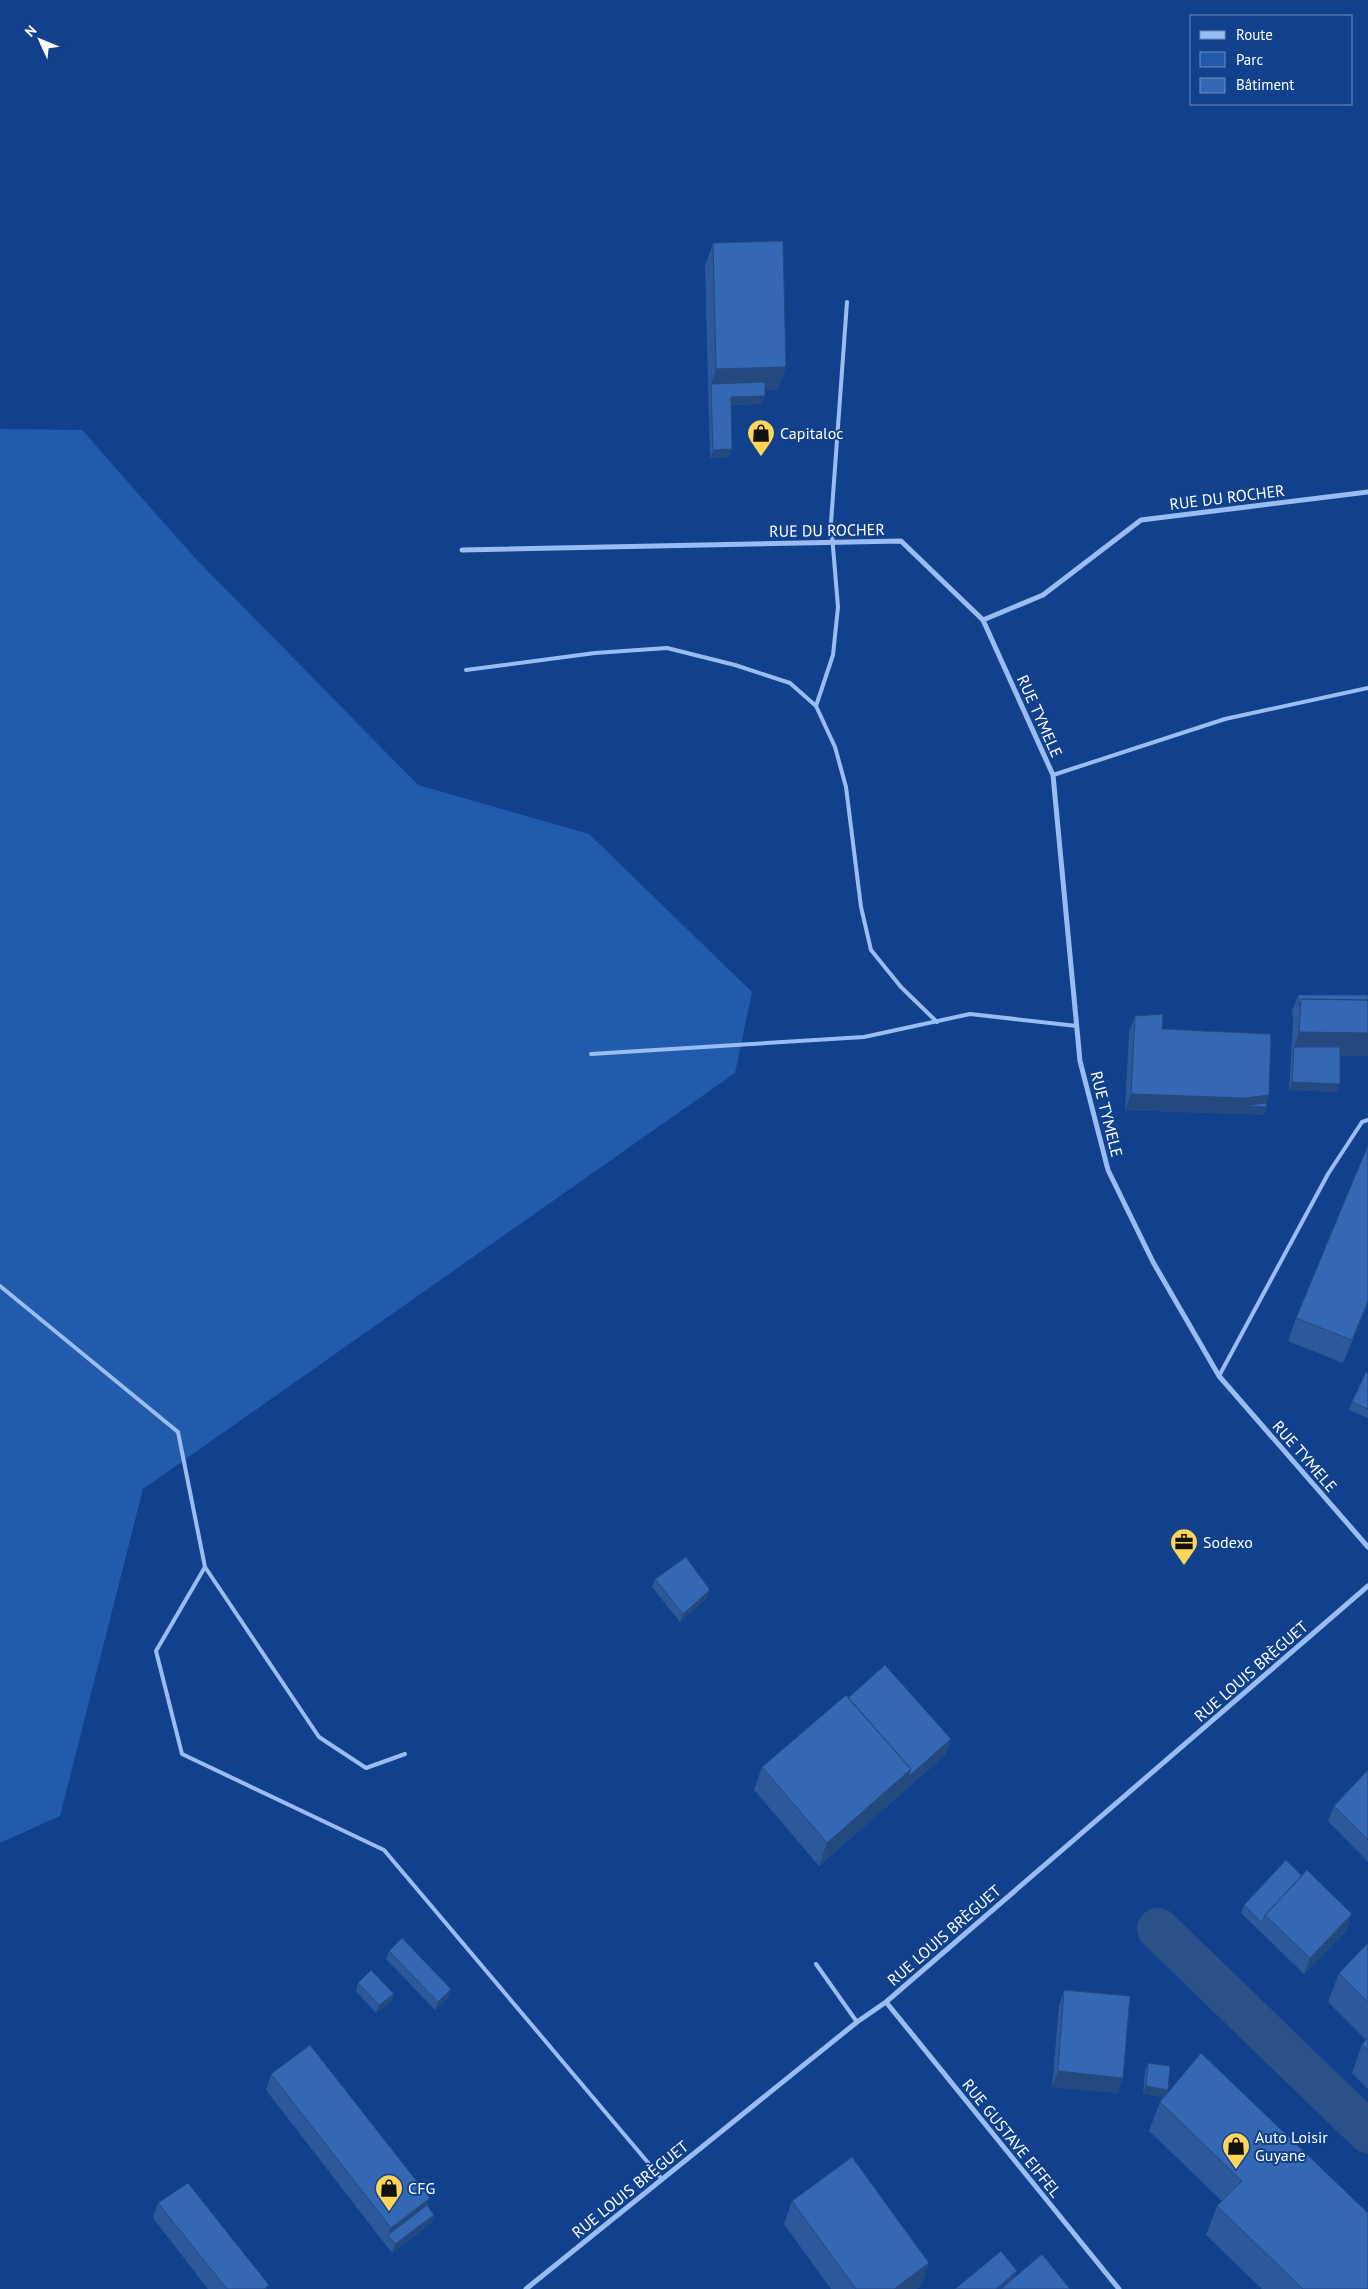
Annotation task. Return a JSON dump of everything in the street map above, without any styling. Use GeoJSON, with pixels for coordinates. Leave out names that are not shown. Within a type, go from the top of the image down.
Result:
{"type":"FeatureCollection","features":[{"type":"Feature","properties":{"kind":"street","name":"RUE DU ROCHER"},"geometry":{"type":"LineString","coordinates":[[462,550],[901,541],[983,620],[1043,595],[1141,520],[1368,492]]}},
{"type":"Feature","properties":{"kind":"street","name":"RUE TYMELE"},"geometry":{"type":"LineString","coordinates":[[983,620],[1053,775],[1080,1061],[1108,1170],[1153,1262],[1219,1376],[1368,1547]]}},
{"type":"Feature","properties":{"kind":"street","name":"RUE LOUIS BRÈGUET"},"geometry":{"type":"LineString","coordinates":[[526,2289],[661,2178],[857,2022],[886,2002],[1368,1586]]}},
{"type":"Feature","properties":{"kind":"street","name":"RUE GUSTAVE EIFFEL"},"geometry":{"type":"LineString","coordinates":[[886,2002],[1119,2289]]}},
{"type":"Feature","properties":{"kind":"lane"},"geometry":{"type":"LineString","coordinates":[[816,706],[834,656],[838,606],[831,523],[847,302]]}},
{"type":"Feature","properties":{"kind":"lane"},"geometry":{"type":"LineString","coordinates":[[466,670],[595,653],[667,648],[790,683],[816,706],[835,748],[846,787],[860,907],[871,950],[901,987],[937,1022]]}},
{"type":"Feature","properties":{"kind":"lane"},"geometry":{"type":"LineString","coordinates":[[1053,775],[1225,719],[1368,688]]}},
{"type":"Feature","properties":{"kind":"lane"},"geometry":{"type":"LineString","coordinates":[[591,1054],[864,1037],[970,1014],[1077,1026]]}},
{"type":"Feature","properties":{"kind":"lane"},"geometry":{"type":"LineString","coordinates":[[1219,1376],[1328,1174],[1362,1122],[1368,1120]]}},
{"type":"Feature","properties":{"kind":"lane"},"geometry":{"type":"LineString","coordinates":[[0,1286],[178,1432],[205,1567],[319,1737],[366,1768],[405,1754]]}},
{"type":"Feature","properties":{"kind":"lane"},"geometry":{"type":"LineString","coordinates":[[205,1567],[156,1651],[182,1754],[384,1850],[661,2178]]}},
{"type":"Feature","properties":{"kind":"lane"},"geometry":{"type":"LineString","coordinates":[[816,1964],[857,2022]]}},
{"type":"Feature","properties":{"kind":"green space"},"geometry":{"type":"Polygon","coordinates":[[[0,429],[82,430],[195,558],[418,785],[589,834],[752,992],[735,1073],[143,1489],[60,1816],[0,1843],[0,429]]]}},
{"type":"Feature","properties":{"kind":"building"},"geometry":{"type":"Polygon","coordinates":[[[783,241],[786,367],[716,369],[713,243],[783,241]]]}},
{"type":"Feature","properties":{"kind":"building"},"geometry":{"type":"Polygon","coordinates":[[[765,382],[765,396],[731,397],[732,449],[713,450],[711,384],[765,382]]]}},
{"type":"Feature","properties":{"kind":"building"},"geometry":{"type":"Polygon","coordinates":[[[1298,995],[1368,995],[1368,1000],[1301,999],[1299,1006],[1298,995]]]}},
{"type":"Feature","properties":{"kind":"building"},"geometry":{"type":"Polygon","coordinates":[[[1301,999],[1368,1000],[1368,1033],[1299,1032],[1301,999]]]}},
{"type":"Feature","properties":{"kind":"building"},"geometry":{"type":"Polygon","coordinates":[[[1163,1014],[1162,1029],[1271,1034],[1269,1095],[1245,1098],[1131,1094],[1135,1016],[1163,1014]]]}},
{"type":"Feature","properties":{"kind":"building"},"geometry":{"type":"Polygon","coordinates":[[[1294,1047],[1340,1047],[1340,1084],[1292,1082],[1294,1047]]]}},
{"type":"Feature","properties":{"kind":"building"},"geometry":{"type":"Polygon","coordinates":[[[1266,1103],[1267,1107],[1250,1106],[1250,1105],[1266,1103]]]}},
{"type":"Feature","properties":{"kind":"building"},"geometry":{"type":"Polygon","coordinates":[[[1368,1145],[1368,1301],[1352,1340],[1296,1318],[1368,1145]]]}},
{"type":"Feature","properties":{"kind":"building"},"geometry":{"type":"Polygon","coordinates":[[[1366,1372],[1368,1372],[1368,1409],[1352,1402],[1366,1372]]]}},
{"type":"Feature","properties":{"kind":"building"},"geometry":{"type":"Polygon","coordinates":[[[686,1557],[710,1590],[683,1614],[655,1579],[686,1557]]]}},
{"type":"Feature","properties":{"kind":"building"},"geometry":{"type":"Polygon","coordinates":[[[885,1665],[951,1739],[908,1777],[911,1769],[848,1698],[885,1665]]]}},
{"type":"Feature","properties":{"kind":"building"},"geometry":{"type":"Polygon","coordinates":[[[846,1695],[911,1769],[827,1843],[762,1767],[846,1695]]]}},
{"type":"Feature","properties":{"kind":"building"},"geometry":{"type":"Polygon","coordinates":[[[1368,1770],[1368,1840],[1334,1806],[1368,1770]]]}},
{"type":"Feature","properties":{"kind":"building"},"geometry":{"type":"Polygon","coordinates":[[[1286,1860],[1302,1876],[1265,1915],[1262,1923],[1244,1905],[1286,1860]]]}},
{"type":"Feature","properties":{"kind":"building"},"geometry":{"type":"Polygon","coordinates":[[[1307,1870],[1352,1914],[1310,1958],[1265,1915],[1307,1870]]]}},
{"type":"Feature","properties":{"kind":"building"},"geometry":{"type":"Polygon","coordinates":[[[402,1938],[451,1989],[438,2002],[389,1951],[402,1938]]]}},
{"type":"Feature","properties":{"kind":"building"},"geometry":{"type":"Polygon","coordinates":[[[1368,1943],[1368,2002],[1339,1973],[1368,1943]]]}},
{"type":"Feature","properties":{"kind":"building"},"geometry":{"type":"Polygon","coordinates":[[[371,1970],[394,1994],[379,2005],[358,1983],[371,1970]]]}},
{"type":"Feature","properties":{"kind":"building"},"geometry":{"type":"Polygon","coordinates":[[[1064,1990],[1130,1996],[1123,2078],[1058,2071],[1064,1990]]]}},
{"type":"Feature","properties":{"kind":"building"},"geometry":{"type":"Polygon","coordinates":[[[1368,2038],[1368,2050],[1362,2044],[1368,2038]]]}},
{"type":"Feature","properties":{"kind":"building"},"geometry":{"type":"Polygon","coordinates":[[[310,2045],[430,2198],[391,2228],[271,2074],[310,2045]]]}},
{"type":"Feature","properties":{"kind":"building","name":"Auto Loisir Guyane"},"geometry":{"type":"Polygon","coordinates":[[[1201,2053],[1368,2213],[1368,2289],[1303,2289],[1217,2206],[1242,2181],[1160,2102],[1201,2053]]]}},
{"type":"Feature","properties":{"kind":"building"},"geometry":{"type":"Polygon","coordinates":[[[1148,2063],[1170,2066],[1168,2090],[1146,2086],[1148,2063]]]}},
{"type":"Feature","properties":{"kind":"building"},"geometry":{"type":"Polygon","coordinates":[[[852,2157],[929,2263],[894,2289],[856,2289],[792,2201],[852,2157]]]}},
{"type":"Feature","properties":{"kind":"building"},"geometry":{"type":"Polygon","coordinates":[[[188,2183],[269,2285],[264,2289],[227,2289],[158,2203],[188,2183]]]}},
{"type":"Feature","properties":{"kind":"building"},"geometry":{"type":"Polygon","coordinates":[[[427,2205],[434,2215],[395,2244],[388,2235],[427,2205]]]}},
{"type":"Feature","properties":{"kind":"building"},"geometry":{"type":"Polygon","coordinates":[[[1001,2251],[1017,2271],[996,2289],[955,2289],[1001,2251]]]}},
{"type":"Feature","properties":{"kind":"building"},"geometry":{"type":"Polygon","coordinates":[[[1042,2254],[1070,2289],[1001,2289],[1042,2254]]]}},
{"type":"Feature","properties":{"kind":"waterway"},"geometry":{"type":"LineString","coordinates":[[1158,1929],[1368,2132]]}},
{"type":"Feature","properties":{"kind":"place","name":"Capitaloc"},"geometry":{"type":"Point","coordinates":[761,457]}},
{"type":"Feature","properties":{"kind":"place","name":"Sodexo"},"geometry":{"type":"Point","coordinates":[1184,1566]}},
{"type":"Feature","properties":{"kind":"place","name":"Auto Loisir Guyane"},"geometry":{"type":"Point","coordinates":[1236,2170]}},
{"type":"Feature","properties":{"kind":"place","name":"CFG"},"geometry":{"type":"Point","coordinates":[389,2212]}}]}
